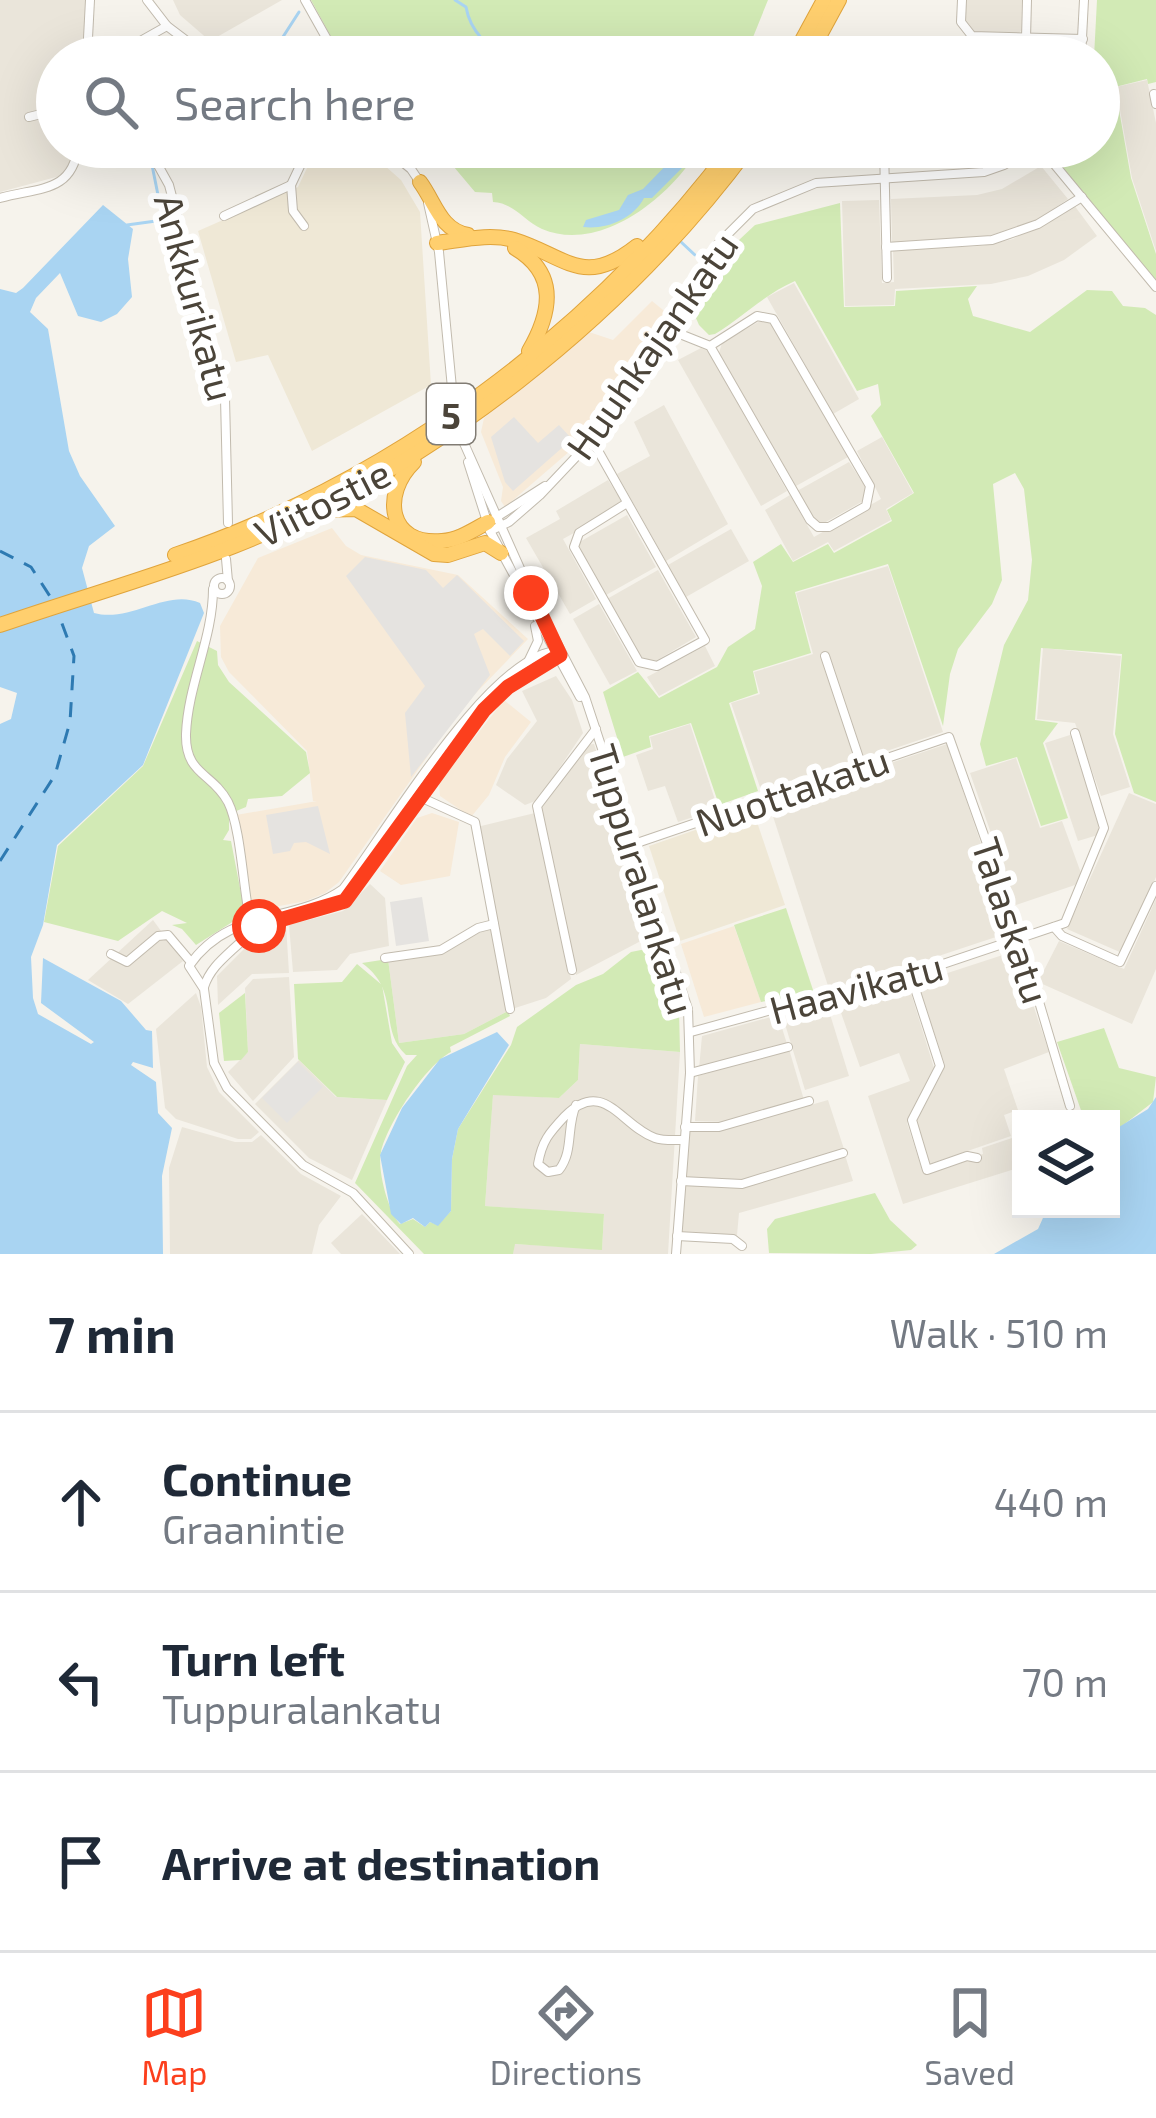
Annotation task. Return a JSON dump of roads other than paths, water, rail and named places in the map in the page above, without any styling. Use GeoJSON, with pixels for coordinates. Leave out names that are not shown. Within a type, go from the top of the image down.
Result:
{"type":"FeatureCollection","features":[{"type":"Feature","properties":{"kind":"highway"},"geometry":{"type":"LineString","coordinates":[[804,36],[824,0]]}},
{"type":"Feature","properties":{"kind":"highway"},"geometry":{"type":"LineString","coordinates":[[819,36],[839,0]]}},
{"type":"Feature","properties":{"kind":"highway","name":"Viitostie"},"geometry":{"type":"LineString","coordinates":[[0,625],[316,496],[450,415],[608,287],[714,168]]}},
{"type":"Feature","properties":{"kind":"highway","name":"Viitostie"},"geometry":{"type":"LineString","coordinates":[[0,615],[233,546],[314,510],[424,449],[517,382],[617,293],[698,212],[733,168]]}},
{"type":"Feature","properties":{"kind":"highway"},"geometry":{"type":"LineString","coordinates":[[420,182],[453,232],[512,237],[540,253]]}},
{"type":"Feature","properties":{"kind":"highway"},"geometry":{"type":"LineString","coordinates":[[438,247],[496,237],[517,241],[572,267],[598,267],[628,254],[670,221]]}},
{"type":"Feature","properties":{"kind":"highway"},"geometry":{"type":"LineString","coordinates":[[438,247],[500,244],[515,248],[537,265],[548,289],[548,314],[525,358]]}},
{"type":"Feature","properties":{"kind":"highway"},"geometry":{"type":"LineString","coordinates":[[424,449],[398,480],[391,497],[404,529],[437,542],[493,524]]}},
{"type":"Feature","properties":{"kind":"highway"},"geometry":{"type":"LineString","coordinates":[[314,510],[356,509],[434,554],[448,555],[485,543],[501,553]]}},
{"type":"Feature","properties":{"kind":"highway"},"geometry":{"type":"LineString","coordinates":[[404,540],[441,549],[493,524]]}},
{"type":"Feature","properties":{"kind":"street"},"geometry":{"type":"LineString","coordinates":[[89,36],[91,0]]}},
{"type":"Feature","properties":{"kind":"street"},"geometry":{"type":"LineString","coordinates":[[147,0],[180,36]]}},
{"type":"Feature","properties":{"kind":"street"},"geometry":{"type":"LineString","coordinates":[[305,0],[325,36]]}},
{"type":"Feature","properties":{"kind":"street"},"geometry":{"type":"LineString","coordinates":[[962,0],[961,22],[972,36]]}},
{"type":"Feature","properties":{"kind":"street"},"geometry":{"type":"LineString","coordinates":[[1026,36],[1027,0]]}},
{"type":"Feature","properties":{"kind":"street"},"geometry":{"type":"LineString","coordinates":[[1083,36],[1084,0]]}},
{"type":"Feature","properties":{"kind":"street"},"geometry":{"type":"LineString","coordinates":[[150,36],[167,26]]}},
{"type":"Feature","properties":{"kind":"street"},"geometry":{"type":"LineString","coordinates":[[29,117],[36,115]]}},
{"type":"Feature","properties":{"kind":"street"},"geometry":{"type":"LineString","coordinates":[[0,197],[67,179],[75,168]]}},
{"type":"Feature","properties":{"kind":"street","name":"Ankkurikatu"},"geometry":{"type":"LineString","coordinates":[[160,168],[169,185],[225,398],[228,523]]}},
{"type":"Feature","properties":{"kind":"street"},"geometry":{"type":"LineString","coordinates":[[299,168],[291,185],[293,212],[304,226]]}},
{"type":"Feature","properties":{"kind":"street"},"geometry":{"type":"LineString","coordinates":[[410,168],[420,182]]}},
{"type":"Feature","properties":{"kind":"street"},"geometry":{"type":"LineString","coordinates":[[884,168],[887,278]]}},
{"type":"Feature","properties":{"kind":"street","name":"Huuhkajankatu"},"geometry":{"type":"LineString","coordinates":[[493,524],[546,486],[592,440],[717,245],[753,209],[816,183],[995,168]]}},
{"type":"Feature","properties":{"kind":"street"},"geometry":{"type":"LineString","coordinates":[[1056,168],[1156,287]]}},
{"type":"Feature","properties":{"kind":"street","name":"Tuppuralankatu"},"geometry":{"type":"LineString","coordinates":[[420,182],[438,247],[452,388],[471,477],[595,728],[682,987],[691,1032],[676,1254]]}},
{"type":"Feature","properties":{"kind":"street"},"geometry":{"type":"LineString","coordinates":[[224,216],[291,185]]}},
{"type":"Feature","properties":{"kind":"street"},"geometry":{"type":"LineString","coordinates":[[886,247],[992,240],[1038,224],[1082,196]]}},
{"type":"Feature","properties":{"kind":"street"},"geometry":{"type":"LineString","coordinates":[[665,328],[710,346],[810,520],[818,527],[830,527],[866,506],[870,486],[773,319],[758,316],[710,346]]}},
{"type":"Feature","properties":{"kind":"street"},"geometry":{"type":"LineString","coordinates":[[592,440],[705,640],[657,666],[639,662],[574,548],[580,533],[627,503]]}},
{"type":"Feature","properties":{"kind":"street","name":"Tuppuralankatu"},"geometry":{"type":"LineString","coordinates":[[493,524],[501,553],[556,653]]}},
{"type":"Feature","properties":{"kind":"street"},"geometry":{"type":"LineString","coordinates":[[214,610],[226,594],[225,564],[215,584],[214,610],[194,680],[188,752],[191,764],[212,782],[232,812],[252,924]]}},
{"type":"Feature","properties":{"kind":"street"},"geometry":{"type":"LineString","coordinates":[[215,584],[229,581]]}},
{"type":"Feature","properties":{"kind":"street"},"geometry":{"type":"LineString","coordinates":[[215,584],[226,594]]}},
{"type":"Feature","properties":{"kind":"street"},"geometry":{"type":"LineString","coordinates":[[527,664],[538,641],[530,608]]}},
{"type":"Feature","properties":{"kind":"street"},"geometry":{"type":"LineString","coordinates":[[190,961],[252,924],[345,901],[479,702],[527,664],[556,653]]}},
{"type":"Feature","properties":{"kind":"street"},"geometry":{"type":"LineString","coordinates":[[417,794],[495,698],[556,653]]}},
{"type":"Feature","properties":{"kind":"street"},"geometry":{"type":"LineString","coordinates":[[825,656],[862,767]]}},
{"type":"Feature","properties":{"kind":"street"},"geometry":{"type":"LineString","coordinates":[[572,970],[537,806],[595,728]]}},
{"type":"Feature","properties":{"kind":"street"},"geometry":{"type":"LineString","coordinates":[[1075,733],[1104,828],[1064,923],[1054,927],[1062,936],[1120,962],[1156,886]]}},
{"type":"Feature","properties":{"kind":"street","name":"Nuottakatu"},"geometry":{"type":"LineString","coordinates":[[634,844],[949,736]]}},
{"type":"Feature","properties":{"kind":"street","name":"Talaskatu"},"geometry":{"type":"LineString","coordinates":[[949,736],[1020,938],[1070,1106]]}},
{"type":"Feature","properties":{"kind":"street"},"geometry":{"type":"LineString","coordinates":[[417,794],[475,822],[510,1009]]}},
{"type":"Feature","properties":{"kind":"street"},"geometry":{"type":"LineString","coordinates":[[252,924],[210,973],[204,989],[214,1063],[226,1088],[302,1165],[353,1193],[409,1254]]}},
{"type":"Feature","properties":{"kind":"street"},"geometry":{"type":"LineString","coordinates":[[385,958],[441,950],[494,924]]}},
{"type":"Feature","properties":{"kind":"street","name":"Haavikatu"},"geometry":{"type":"LineString","coordinates":[[691,1032],[775,1009],[833,1001],[1054,927]]}},
{"type":"Feature","properties":{"kind":"street"},"geometry":{"type":"LineString","coordinates":[[111,955],[127,962],[158,936],[168,935],[190,961],[191,973],[204,989]]}},
{"type":"Feature","properties":{"kind":"street"},"geometry":{"type":"LineString","coordinates":[[910,976],[940,1066],[912,1120],[927,1170],[967,1156],[977,1158]]}},
{"type":"Feature","properties":{"kind":"street"},"geometry":{"type":"LineString","coordinates":[[690,1073],[788,1047]]}},
{"type":"Feature","properties":{"kind":"street"},"geometry":{"type":"LineString","coordinates":[[576,1105],[570,1117],[568,1160],[559,1170],[548,1172],[538,1164],[543,1139],[576,1105],[590,1100],[608,1104],[656,1139],[685,1140]]}},
{"type":"Feature","properties":{"kind":"street"},"geometry":{"type":"LineString","coordinates":[[685,1127],[719,1127],[809,1102]]}},
{"type":"Feature","properties":{"kind":"street"},"geometry":{"type":"LineString","coordinates":[[681,1181],[742,1184],[843,1153]]}},
{"type":"Feature","properties":{"kind":"street"},"geometry":{"type":"LineString","coordinates":[[677,1236],[734,1239],[742,1246]]}},
{"type":"Feature","properties":{"kind":"water"},"geometry":{"type":"Polygon","coordinates":[[[663,168],[682,168],[618,222],[583,227],[586,220],[619,210],[628,195],[643,189],[663,168]]]}},
{"type":"Feature","properties":{"kind":"water"},"geometry":{"type":"Polygon","coordinates":[[[103,205],[133,229],[128,259],[132,297],[117,314],[101,322],[78,316],[60,273],[36,298],[30,312],[48,329],[69,451],[80,476],[115,526],[89,546],[82,568],[94,613],[122,614],[187,600],[200,603],[204,613],[143,765],[57,845],[43,925],[31,957],[33,998],[38,1014],[94,1042],[41,1003],[43,958],[121,1001],[152,1031],[153,1068],[131,1065],[156,1082],[158,1113],[172,1128],[162,1176],[163,1254],[0,1254],[0,724],[11,719],[17,693],[0,687],[0,289],[16,293],[23,288],[103,205]]]}},
{"type":"Feature","properties":{"kind":"water"},"geometry":{"type":"Polygon","coordinates":[[[497,1032],[509,1045],[458,1129],[451,1211],[438,1226],[430,1222],[425,1227],[413,1218],[401,1224],[391,1214],[380,1155],[402,1108],[440,1059],[497,1032]]]}},
{"type":"Feature","properties":{"kind":"water"},"geometry":{"type":"Polygon","coordinates":[[[1156,1097],[1156,1254],[994,1254],[1038,1229],[1043,1218],[1120,1218],[1120,1126],[1148,1109],[1156,1097]]]}},
{"type":"Feature","properties":{"kind":"waterway"},"geometry":{"type":"LineString","coordinates":[[455,0],[466,7],[480,36]]}},
{"type":"Feature","properties":{"kind":"waterway"},"geometry":{"type":"LineString","coordinates":[[284,36],[299,12]]}},
{"type":"Feature","properties":{"kind":"waterway"},"geometry":{"type":"LineString","coordinates":[[153,168],[162,215]]}},
{"type":"Feature","properties":{"kind":"waterway"},"geometry":{"type":"LineString","coordinates":[[127,225],[156,221]]}},
{"type":"Feature","properties":{"kind":"waterway"},"geometry":{"type":"LineString","coordinates":[[680,241],[695,255]]}}]}
